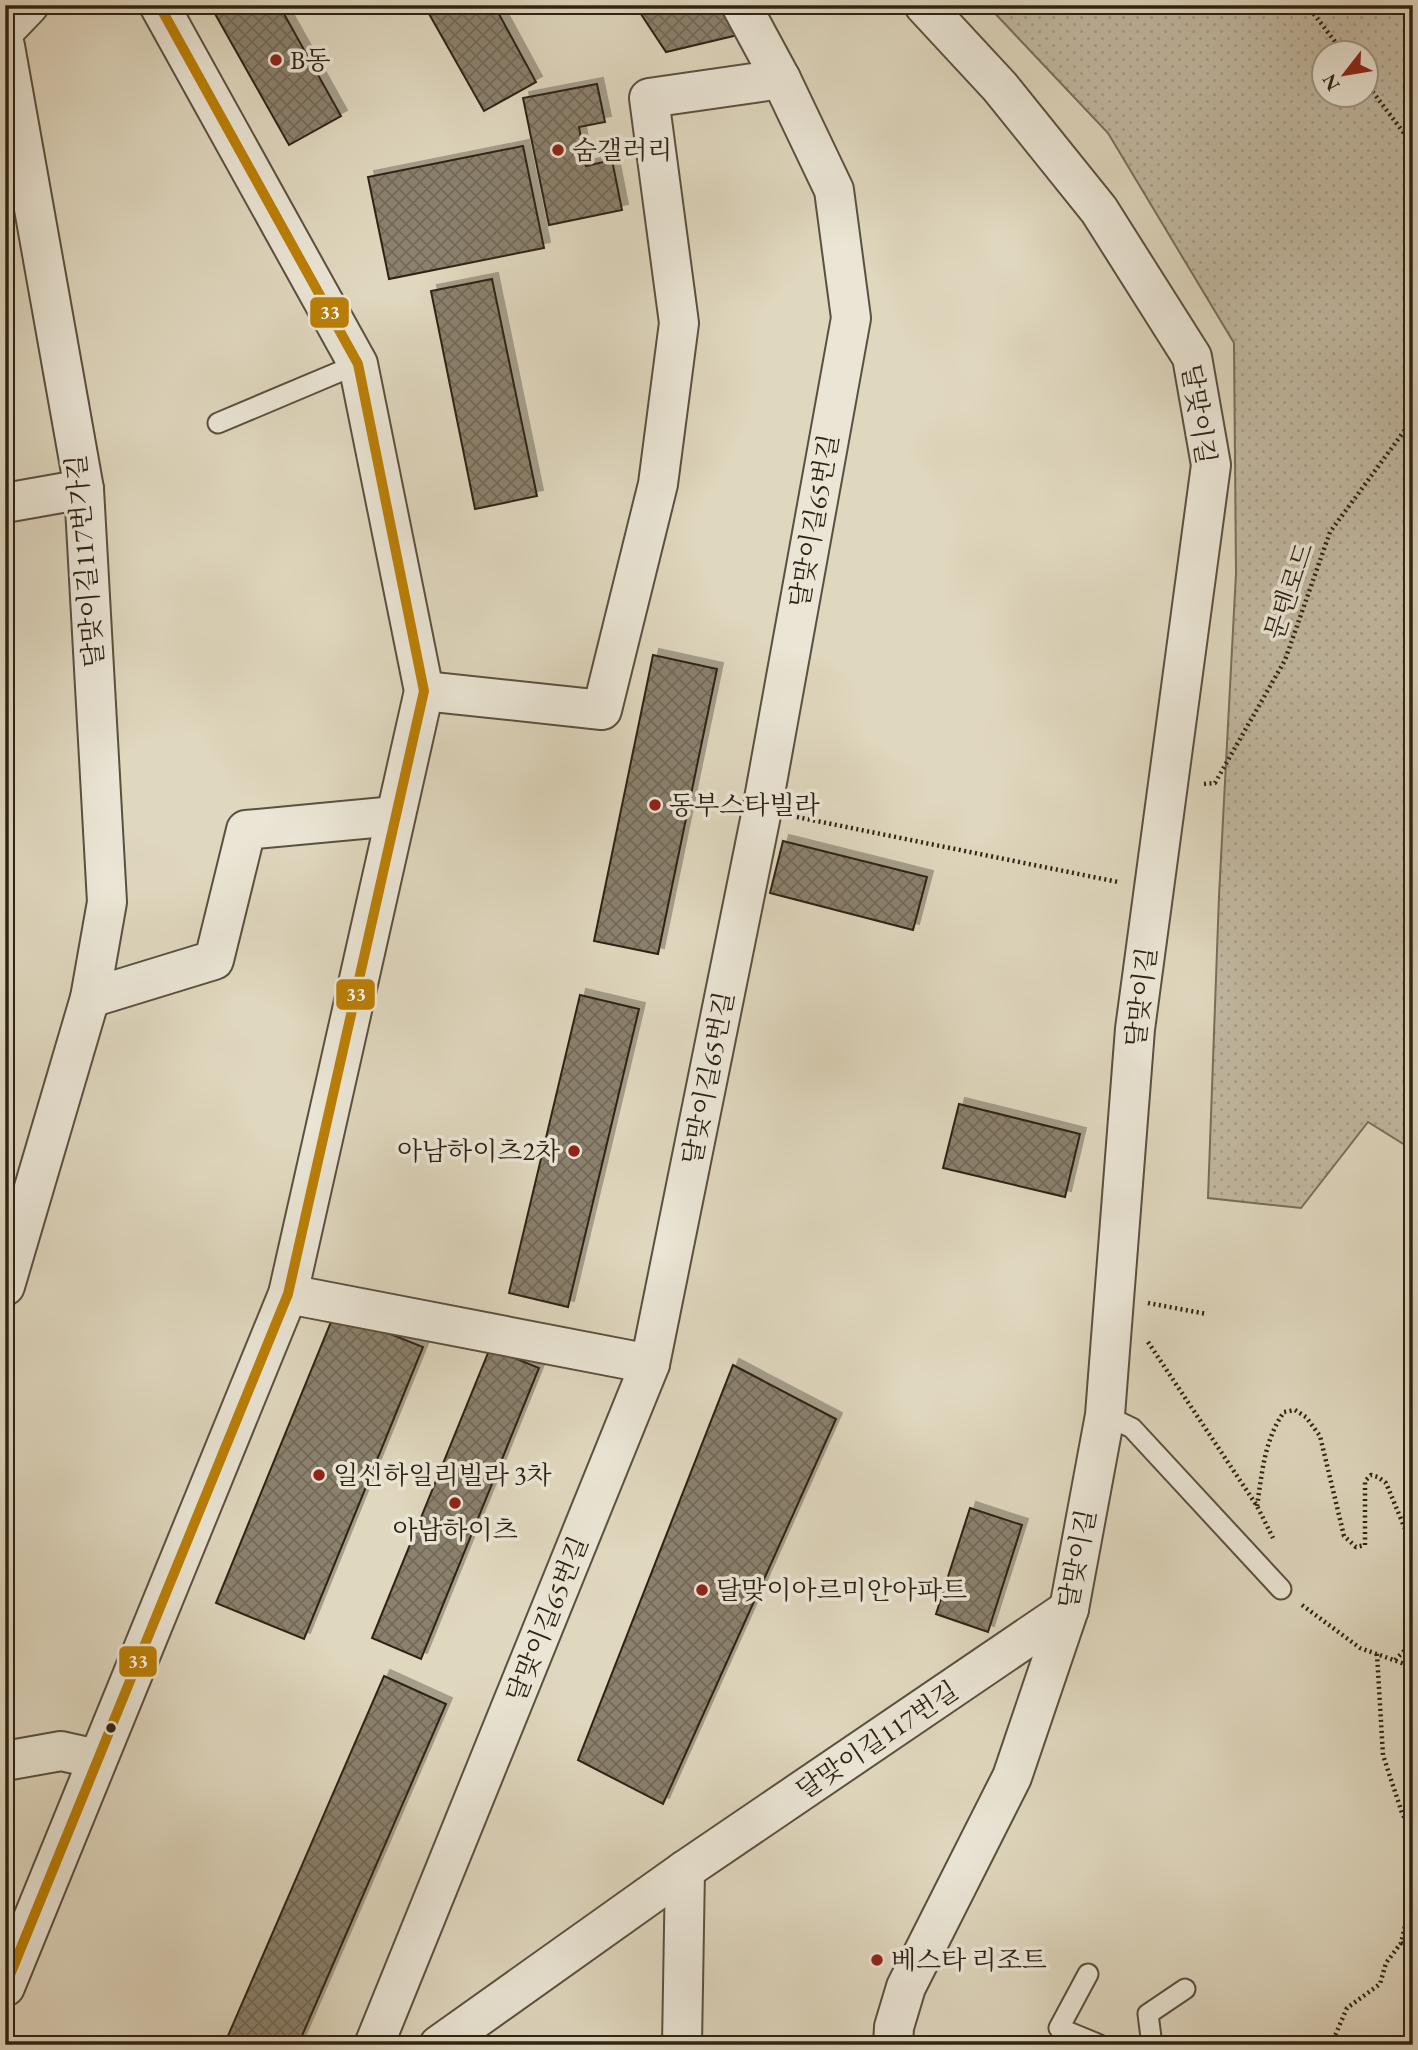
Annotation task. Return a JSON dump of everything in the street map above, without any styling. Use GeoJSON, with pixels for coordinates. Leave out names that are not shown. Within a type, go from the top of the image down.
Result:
{"type":"FeatureCollection","features":[{"type":"Feature","properties":{"kind":"street"},"geometry":{"type":"LineString","coordinates":[[5,30],[29,5]]}},
{"type":"Feature","properties":{"kind":"street"},"geometry":{"type":"LineString","coordinates":[[5,1987],[288,1294],[424,691],[358,364],[159,5]]}},
{"type":"Feature","properties":{"kind":"street","name":"달맞이길65번길"},"geometry":{"type":"LineString","coordinates":[[374,2045],[650,1364],[762,810],[851,318],[834,190],[781,79],[741,5]]}},
{"type":"Feature","properties":{"kind":"street","name":"달맞이길"},"geometry":{"type":"LineString","coordinates":[[892,2045],[894,2027],[906,1987],[1012,1777],[1069,1609],[1105,1415],[1135,1029],[1211,465],[1192,357],[1098,210],[1000,87],[924,5]]}},
{"type":"Feature","properties":{"kind":"street","name":"달맞이길117번가길"},"geometry":{"type":"LineString","coordinates":[[5,46],[84,489],[107,902],[90,998],[5,1286]]}},
{"type":"Feature","properties":{"kind":"street"},"geometry":{"type":"LineString","coordinates":[[424,691],[602,710],[658,484],[679,323],[649,98],[781,79]]}},
{"type":"Feature","properties":{"kind":"street"},"geometry":{"type":"LineString","coordinates":[[5,503],[84,489]]}},
{"type":"Feature","properties":{"kind":"street"},"geometry":{"type":"LineString","coordinates":[[90,998],[214,960],[246,830],[395,816]]}},
{"type":"Feature","properties":{"kind":"street"},"geometry":{"type":"LineString","coordinates":[[288,1294],[650,1364]]}},
{"type":"Feature","properties":{"kind":"street","name":"달맞이길117번길"},"geometry":{"type":"LineString","coordinates":[[439,2045],[685,1870],[1069,1609]]}},
{"type":"Feature","properties":{"kind":"street"},"geometry":{"type":"LineString","coordinates":[[5,1761],[61,1751],[97,1759]]}},
{"type":"Feature","properties":{"kind":"street"},"geometry":{"type":"LineString","coordinates":[[682,2045],[685,1870]]}},
{"type":"Feature","properties":{"kind":"lane"},"geometry":{"type":"LineString","coordinates":[[218,423],[358,364]]}},
{"type":"Feature","properties":{"kind":"lane"},"geometry":{"type":"LineString","coordinates":[[1105,1415],[1132,1428],[1281,1589]]}},
{"type":"Feature","properties":{"kind":"lane"},"geometry":{"type":"LineString","coordinates":[[1088,1974],[1059,2028],[1100,2045]]}},
{"type":"Feature","properties":{"kind":"lane"},"geometry":{"type":"LineString","coordinates":[[1152,2045],[1149,2014],[1185,1989]]}},
{"type":"Feature","properties":{"kind":"path"},"geometry":{"type":"LineString","coordinates":[[1307,5],[1332,38]]}},
{"type":"Feature","properties":{"kind":"path"},"geometry":{"type":"LineString","coordinates":[[1380,101],[1413,145]]}},
{"type":"Feature","properties":{"kind":"path","name":"문텐로드"},"geometry":{"type":"LineString","coordinates":[[1215,783],[1285,660],[1330,532],[1413,419]]}},
{"type":"Feature","properties":{"kind":"path"},"geometry":{"type":"LineString","coordinates":[[762,810],[1154,889]]}},
{"type":"Feature","properties":{"kind":"path"},"geometry":{"type":"LineString","coordinates":[[1144,1303],[1207,1314]]}},
{"type":"Feature","properties":{"kind":"path"},"geometry":{"type":"LineString","coordinates":[[1142,1331],[1257,1506],[1275,1540]]}},
{"type":"Feature","properties":{"kind":"path"},"geometry":{"type":"LineString","coordinates":[[1257,1506],[1267,1445],[1284,1412],[1295,1410],[1306,1417],[1320,1436],[1344,1536],[1356,1547],[1365,1545],[1365,1482],[1371,1475],[1386,1483],[1413,1548]]}},
{"type":"Feature","properties":{"kind":"path"},"geometry":{"type":"LineString","coordinates":[[1281,1589],[1360,1648],[1413,1667]]}},
{"type":"Feature","properties":{"kind":"path"},"geometry":{"type":"LineString","coordinates":[[1395,1660],[1413,1642]]}},
{"type":"Feature","properties":{"kind":"path"},"geometry":{"type":"LineString","coordinates":[[1377,1654],[1383,1755],[1402,1814],[1413,1834]]}},
{"type":"Feature","properties":{"kind":"path"},"geometry":{"type":"LineString","coordinates":[[1331,2045],[1347,2008],[1380,1984],[1387,1963],[1401,1943],[1411,1901],[1413,1867]]}},
{"type":"Feature","properties":{"kind":"path"},"geometry":{"type":"LineString","coordinates":[[1401,1943],[1413,1948]]}},
{"type":"Feature","properties":{"kind":"shaded area"},"geometry":{"type":"Polygon","coordinates":[[[987,5],[1413,5],[1413,1150],[1368,1122],[1301,1208],[1208,1198],[1219,896],[1236,573],[1234,343],[1108,133],[987,5]]]}},
{"type":"Feature","properties":{"kind":"building","name":"B동"},"geometry":{"type":"Polygon","coordinates":[[[210,5],[279,5],[341,116],[289,145],[210,5]]]}},
{"type":"Feature","properties":{"kind":"building"},"geometry":{"type":"Polygon","coordinates":[[[424,5],[494,5],[536,82],[484,111],[424,5]]]}},
{"type":"Feature","properties":{"kind":"building"},"geometry":{"type":"Polygon","coordinates":[[[635,5],[728,5],[746,33],[666,52],[635,5]]]}},
{"type":"Feature","properties":{"kind":"building"},"geometry":{"type":"Polygon","coordinates":[[[597,84],[605,122],[579,127],[586,166],[612,160],[622,210],[549,225],[523,98],[597,84]]]}},
{"type":"Feature","properties":{"kind":"building"},"geometry":{"type":"Polygon","coordinates":[[[523,146],[544,248],[389,279],[368,177],[523,146]]]}},
{"type":"Feature","properties":{"kind":"building"},"geometry":{"type":"Polygon","coordinates":[[[492,279],[537,496],[475,509],[431,291],[492,279]]]}},
{"type":"Feature","properties":{"kind":"building","name":"동부스타빌라"},"geometry":{"type":"Polygon","coordinates":[[[653,655],[717,669],[658,954],[594,941],[653,655]]]}},
{"type":"Feature","properties":{"kind":"building"},"geometry":{"type":"Polygon","coordinates":[[[783,841],[927,877],[913,930],[770,893],[783,841]]]}},
{"type":"Feature","properties":{"kind":"building","name":"아남하이츠2차"},"geometry":{"type":"Polygon","coordinates":[[[580,995],[639,1009],[568,1307],[509,1293],[580,995]]]}},
{"type":"Feature","properties":{"kind":"building"},"geometry":{"type":"Polygon","coordinates":[[[959,1104],[1080,1134],[1065,1197],[943,1168],[959,1104]]]}},
{"type":"Feature","properties":{"kind":"building","name":"일신하일리빌라 3차"},"geometry":{"type":"Polygon","coordinates":[[[335,1312],[423,1347],[304,1639],[216,1603],[335,1312]]]}},
{"type":"Feature","properties":{"kind":"building","name":"아남하이츠"},"geometry":{"type":"Polygon","coordinates":[[[490,1348],[539,1368],[421,1659],[372,1638],[490,1348]]]}},
{"type":"Feature","properties":{"kind":"building","name":"달맞이아르미안아파트"},"geometry":{"type":"Polygon","coordinates":[[[733,1365],[836,1419],[663,1804],[578,1760],[733,1365]]]}},
{"type":"Feature","properties":{"kind":"building"},"geometry":{"type":"Polygon","coordinates":[[[970,1508],[1022,1525],[988,1632],[936,1614],[970,1508]]]}},
{"type":"Feature","properties":{"kind":"building"},"geometry":{"type":"Polygon","coordinates":[[[384,1676],[446,1704],[298,2045],[224,2045],[384,1676]]]}},
{"type":"Feature","properties":{"kind":"transit line","name":"33"},"geometry":{"type":"LineString","coordinates":[[5,1987],[288,1294],[424,691],[358,364],[159,5]]}},
{"type":"Feature","properties":{"kind":"place","name":"B동"},"geometry":{"type":"Point","coordinates":[276,60]}},
{"type":"Feature","properties":{"kind":"place","name":"숨갤러리"},"geometry":{"type":"Point","coordinates":[558,150]}},
{"type":"Feature","properties":{"kind":"place","name":"동부스타빌라"},"geometry":{"type":"Point","coordinates":[655,805]}},
{"type":"Feature","properties":{"kind":"place","name":"아남하이츠2차"},"geometry":{"type":"Point","coordinates":[574,1151]}},
{"type":"Feature","properties":{"kind":"place","name":"일신하일리빌라 3차"},"geometry":{"type":"Point","coordinates":[319,1475]}},
{"type":"Feature","properties":{"kind":"place","name":"아남하이츠"},"geometry":{"type":"Point","coordinates":[455,1503]}},
{"type":"Feature","properties":{"kind":"place","name":"달맞이아르미안아파트"},"geometry":{"type":"Point","coordinates":[702,1590]}},
{"type":"Feature","properties":{"kind":"place","name":"베스타 리조트"},"geometry":{"type":"Point","coordinates":[877,1960]}}]}
